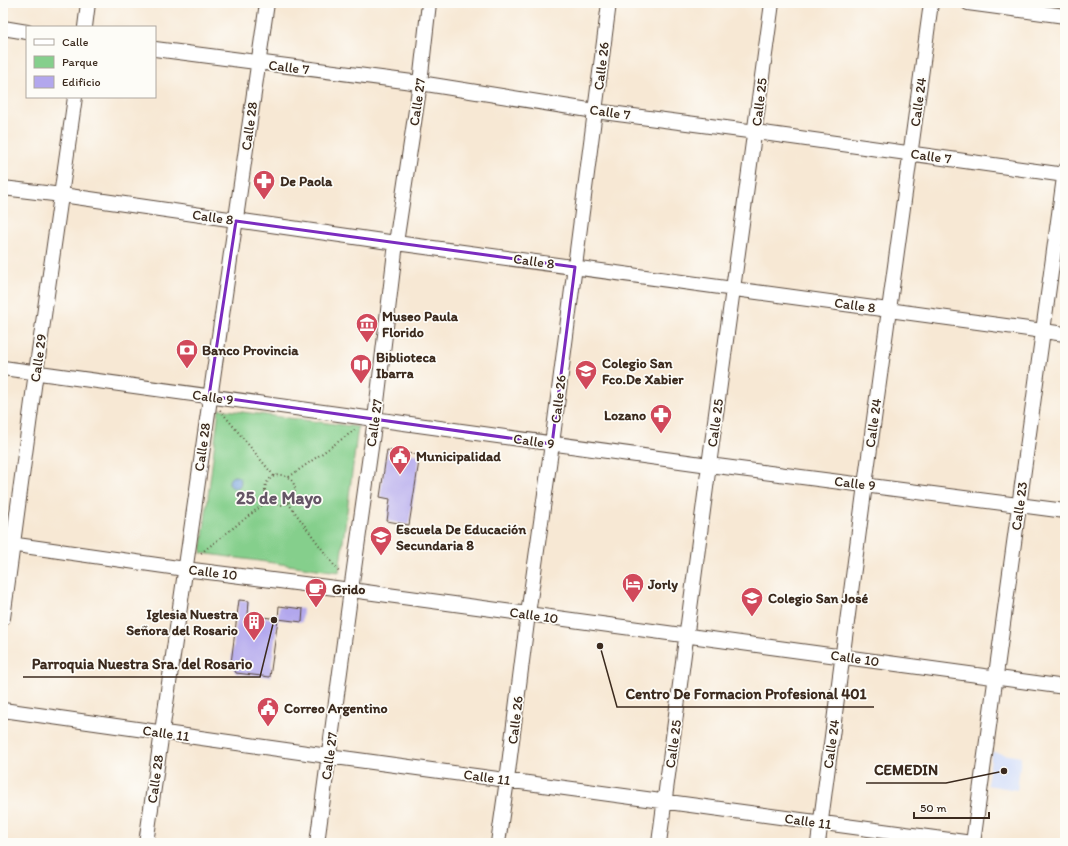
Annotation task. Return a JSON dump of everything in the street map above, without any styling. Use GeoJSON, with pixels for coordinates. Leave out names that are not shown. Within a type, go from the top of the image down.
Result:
{"type":"FeatureCollection","features":[{"type":"Feature","properties":{"kind":"street"},"geometry":{"type":"LineString","coordinates":[[85,26],[88,3]]}},
{"type":"Feature","properties":{"kind":"street","name":"Calle 28"},"geometry":{"type":"LineString","coordinates":[[146,843],[267,3]]}},
{"type":"Feature","properties":{"kind":"street","name":"Calle 27"},"geometry":{"type":"LineString","coordinates":[[317,843],[375,419],[396,243],[420,83],[429,3]]}},
{"type":"Feature","properties":{"kind":"street","name":"Calle 26"},"geometry":{"type":"LineString","coordinates":[[498,843],[552,444],[609,3]]}},
{"type":"Feature","properties":{"kind":"street","name":"Calle 25"},"geometry":{"type":"LineString","coordinates":[[659,843],[688,635],[709,465],[756,132],[772,3]]}},
{"type":"Feature","properties":{"kind":"street","name":"Calle 24"},"geometry":{"type":"LineString","coordinates":[[818,843],[931,3]]}},
{"type":"Feature","properties":{"kind":"street"},"geometry":{"type":"LineString","coordinates":[[968,3],[1065,16]]}},
{"type":"Feature","properties":{"kind":"street"},"geometry":{"type":"LineString","coordinates":[[3,28],[26,32]]}},
{"type":"Feature","properties":{"kind":"street","name":"Calle 7"},"geometry":{"type":"LineString","coordinates":[[156,49],[420,83],[596,110],[1065,173]]}},
{"type":"Feature","properties":{"kind":"street","name":"Calle 29"},"geometry":{"type":"LineString","coordinates":[[3,618],[8,543],[36,372],[75,98]]}},
{"type":"Feature","properties":{"kind":"street","name":"Calle 23"},"geometry":{"type":"LineString","coordinates":[[972,843],[1065,173]]}},
{"type":"Feature","properties":{"kind":"street","name":"Calle 8"},"geometry":{"type":"LineString","coordinates":[[3,188],[1065,334]]}},
{"type":"Feature","properties":{"kind":"street","name":"Calle 9"},"geometry":{"type":"LineString","coordinates":[[3,368],[552,444],[1065,511]]}},
{"type":"Feature","properties":{"kind":"street","name":"Calle 10"},"geometry":{"type":"LineString","coordinates":[[8,543],[1065,687]]}},
{"type":"Feature","properties":{"kind":"street","name":"Calle 11"},"geometry":{"type":"LineString","coordinates":[[3,710],[328,756],[972,843]]}},
{"type":"Feature","properties":{"kind":"path"},"geometry":{"type":"LineString","coordinates":[[219,409],[274,476]]}},
{"type":"Feature","properties":{"kind":"path"},"geometry":{"type":"LineString","coordinates":[[289,477],[358,428]]}},
{"type":"Feature","properties":{"kind":"path"},"geometry":{"type":"LineString","coordinates":[[279,474],[284,475],[293,480],[296,490],[292,500],[288,503],[283,505],[273,503],[269,500],[265,491],[266,486],[267,482],[274,476],[279,474]]}},
{"type":"Feature","properties":{"kind":"path"},"geometry":{"type":"LineString","coordinates":[[201,553],[269,500]]}},
{"type":"Feature","properties":{"kind":"path"},"geometry":{"type":"LineString","coordinates":[[288,503],[340,572]]}},
{"type":"Feature","properties":{"kind":"highlighted area"},"geometry":{"type":"Polygon","coordinates":[[[236,221],[575,267],[552,444],[209,396],[236,221]]]}},
{"type":"Feature","properties":{"kind":"shaded area"},"geometry":{"type":"Polygon","coordinates":[[[992,752],[1021,757],[1017,790],[987,785],[992,752]]]}},
{"type":"Feature","properties":{"kind":"green space"},"geometry":{"type":"Polygon","coordinates":[[[219,409],[358,427],[339,572],[201,553],[219,409]]]}},
{"type":"Feature","properties":{"kind":"water"},"geometry":{"type":"Polygon","coordinates":[[[233,476],[237,476],[241,482],[237,488],[233,488],[229,484],[229,480],[233,476]]]}},
{"type":"Feature","properties":{"kind":"building","name":"Municipalidad"},"geometry":{"type":"Polygon","coordinates":[[[387,450],[420,455],[409,525],[387,521],[390,499],[380,497],[387,450]]]}},
{"type":"Feature","properties":{"kind":"building","name":"Iglesia Nuestra Señora del Rosario"},"geometry":{"type":"Polygon","coordinates":[[[239,600],[249,601],[248,615],[278,619],[270,677],[236,673],[231,663],[239,600]]]}},
{"type":"Feature","properties":{"kind":"building"},"geometry":{"type":"Polygon","coordinates":[[[279,606],[303,609],[302,622],[278,619],[279,606]]]}},
{"type":"Feature","properties":{"kind":"place","name":"De Paola"},"geometry":{"type":"Point","coordinates":[264,200]}},
{"type":"Feature","properties":{"kind":"place","name":"Museo Paula Florido"},"geometry":{"type":"Point","coordinates":[367,344]}},
{"type":"Feature","properties":{"kind":"place","name":"Banco Provincia"},"geometry":{"type":"Point","coordinates":[187,370]}},
{"type":"Feature","properties":{"kind":"place","name":"Biblioteca Ibarra"},"geometry":{"type":"Point","coordinates":[361,384]}},
{"type":"Feature","properties":{"kind":"place","name":"Colegio San Fco.De Xabier"},"geometry":{"type":"Point","coordinates":[586,390]}},
{"type":"Feature","properties":{"kind":"place","name":"Lozano"},"geometry":{"type":"Point","coordinates":[661,434]}},
{"type":"Feature","properties":{"kind":"place","name":"Municipalidad"},"geometry":{"type":"Point","coordinates":[400,476]}},
{"type":"Feature","properties":{"kind":"place","name":"Escuela De Educación Secundaria 8"},"geometry":{"type":"Point","coordinates":[381,556]}},
{"type":"Feature","properties":{"kind":"place","name":"Jorly"},"geometry":{"type":"Point","coordinates":[633,604]}},
{"type":"Feature","properties":{"kind":"place","name":"Grido"},"geometry":{"type":"Point","coordinates":[316,608]}},
{"type":"Feature","properties":{"kind":"place","name":"Colegio San José"},"geometry":{"type":"Point","coordinates":[752,618]}},
{"type":"Feature","properties":{"kind":"place","name":"Parroquia Nuestra Sra. del Rosario"},"geometry":{"type":"Point","coordinates":[274,620]}},
{"type":"Feature","properties":{"kind":"place","name":"Iglesia Nuestra Señora del Rosario"},"geometry":{"type":"Point","coordinates":[254,642]}},
{"type":"Feature","properties":{"kind":"place","name":"Centro De Formacion Profesional 401"},"geometry":{"type":"Point","coordinates":[600,646]}},
{"type":"Feature","properties":{"kind":"place","name":"Correo Argentino"},"geometry":{"type":"Point","coordinates":[268,728]}},
{"type":"Feature","properties":{"kind":"place","name":"CEMEDIN"},"geometry":{"type":"Point","coordinates":[1004,771]}},
{"type":"Feature","properties":{"kind":"district","name":"25 de Mayo"},"geometry":{"type":"Point","coordinates":[279,498]}}]}
